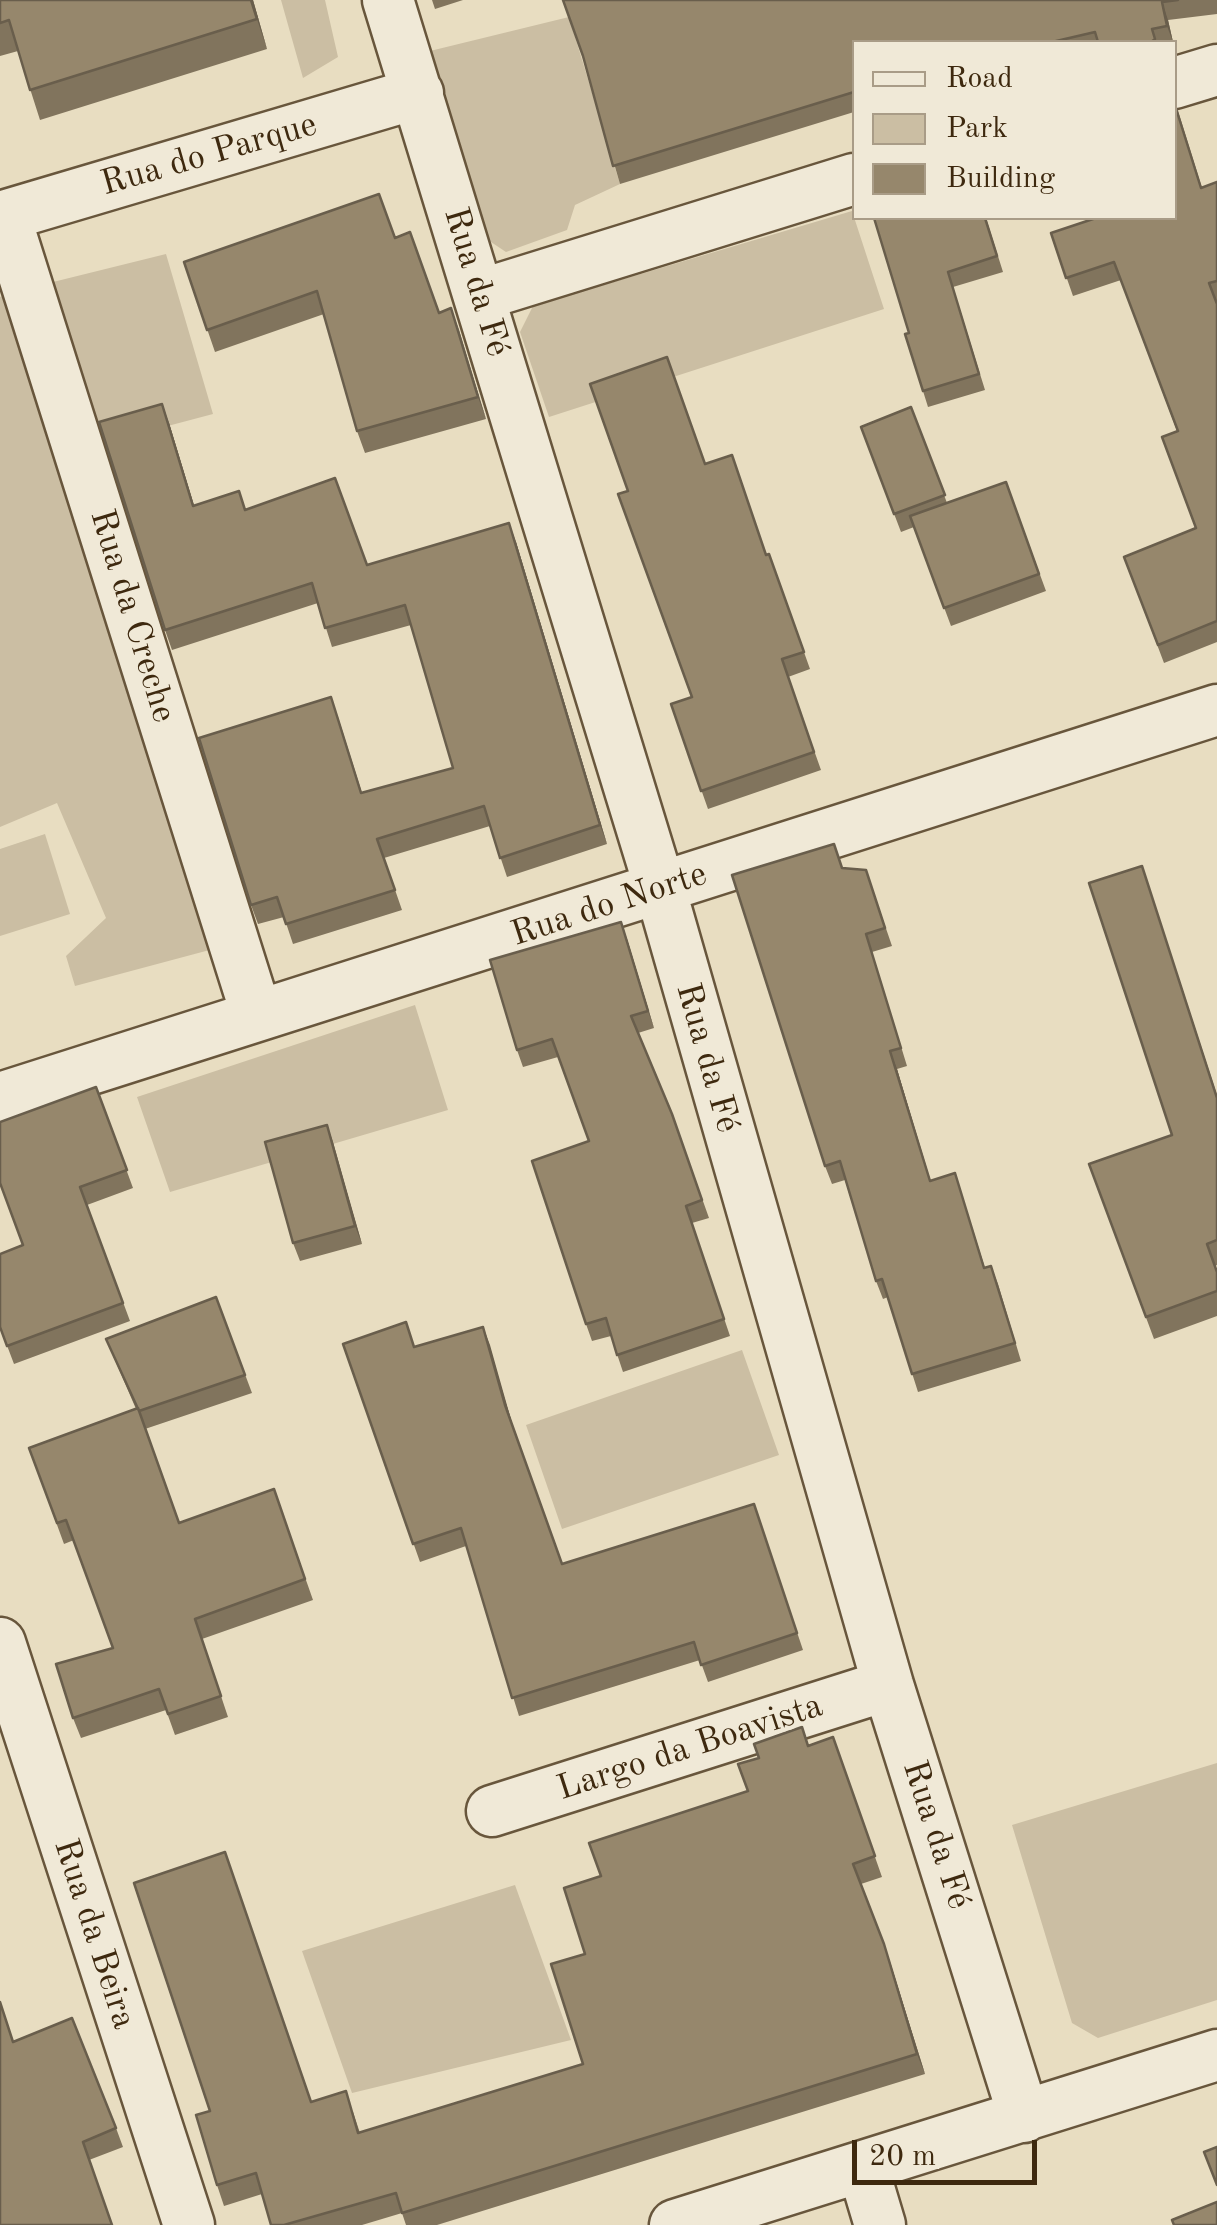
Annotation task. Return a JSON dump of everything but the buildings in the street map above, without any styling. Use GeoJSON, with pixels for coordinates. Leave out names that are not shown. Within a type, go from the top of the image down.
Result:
{"type":"FeatureCollection","features":[{"type":"Feature","properties":{"kind":"street","name":"Rua da Fé"},"geometry":{"type":"LineString","coordinates":[[388,0],[660,888],[888,1685],[1024,2117]]}},
{"type":"Feature","properties":{"kind":"street"},"geometry":{"type":"LineString","coordinates":[[1177,82],[1217,70]]}},
{"type":"Feature","properties":{"kind":"street","name":"Rua do Parque"},"geometry":{"type":"LineString","coordinates":[[2,216],[418,94]]}},
{"type":"Feature","properties":{"kind":"street"},"geometry":{"type":"LineString","coordinates":[[480,295],[852,180]]}},
{"type":"Feature","properties":{"kind":"street","name":"Rua da Creche"},"geometry":{"type":"LineString","coordinates":[[2,216],[258,1016]]}},
{"type":"Feature","properties":{"kind":"street","name":"Rua do Norte"},"geometry":{"type":"LineString","coordinates":[[0,1098],[1217,710]]}},
{"type":"Feature","properties":{"kind":"street","name":"Rua da Beira"},"geometry":{"type":"LineString","coordinates":[[0,1643],[188,2225]]}},
{"type":"Feature","properties":{"kind":"street","name":"Largo da Boavista"},"geometry":{"type":"LineString","coordinates":[[492,1811],[888,1685]]}},
{"type":"Feature","properties":{"kind":"street"},"geometry":{"type":"LineString","coordinates":[[675,2225],[1217,2055]]}},
{"type":"Feature","properties":{"kind":"street"},"geometry":{"type":"LineString","coordinates":[[863,2168],[880,2225]]}},
{"type":"Feature","properties":{"kind":"green space"},"geometry":{"type":"Polygon","coordinates":[[[281,0],[325,0],[338,57],[303,78],[281,0]]]}},
{"type":"Feature","properties":{"kind":"green space"},"geometry":{"type":"Polygon","coordinates":[[[569,17],[620,184],[575,205],[567,230],[506,252],[485,238],[430,51],[569,17]]]}},
{"type":"Feature","properties":{"kind":"green space"},"geometry":{"type":"Polygon","coordinates":[[[852,211],[884,309],[549,417],[520,332],[533,306],[852,211]]]}},
{"type":"Feature","properties":{"kind":"green space"},"geometry":{"type":"Polygon","coordinates":[[[166,254],[213,414],[96,445],[49,283],[166,254]]]}},
{"type":"Feature","properties":{"kind":"green space"},"geometry":{"type":"Polygon","coordinates":[[[5,295],[217,948],[75,986],[66,956],[106,918],[57,803],[0,827],[0,297],[5,295]]]}},
{"type":"Feature","properties":{"kind":"green space"},"geometry":{"type":"Polygon","coordinates":[[[45,834],[70,914],[0,936],[0,849],[45,834]]]}},
{"type":"Feature","properties":{"kind":"green space"},"geometry":{"type":"Polygon","coordinates":[[[415,1005],[448,1110],[170,1192],[137,1097],[415,1005]]]}},
{"type":"Feature","properties":{"kind":"green space"},"geometry":{"type":"Polygon","coordinates":[[[742,1350],[779,1455],[562,1529],[526,1425],[742,1350]]]}},
{"type":"Feature","properties":{"kind":"green space"},"geometry":{"type":"Polygon","coordinates":[[[1217,1763],[1217,2000],[1098,2038],[1072,2023],[1012,1825],[1217,1763]]]}},
{"type":"Feature","properties":{"kind":"green space"},"geometry":{"type":"Polygon","coordinates":[[[515,1885],[571,2040],[352,2093],[302,1951],[515,1885]]]}}]}
